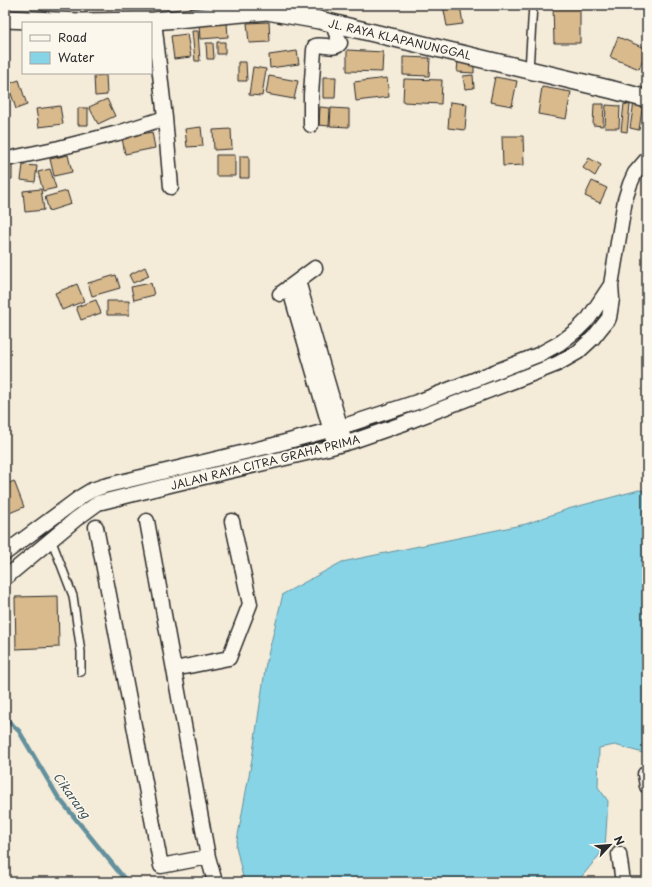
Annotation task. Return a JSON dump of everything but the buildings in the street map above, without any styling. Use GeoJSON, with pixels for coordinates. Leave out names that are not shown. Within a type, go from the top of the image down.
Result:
{"type":"FeatureCollection","features":[{"type":"Feature","properties":{"kind":"street","name":"JL. RAYA KLAPANUNGGAL"},"geometry":{"type":"LineString","coordinates":[[5,19],[80,22],[154,21],[268,8],[647,99]]}},
{"type":"Feature","properties":{"kind":"street"},"geometry":{"type":"LineString","coordinates":[[154,21],[171,188]]}},
{"type":"Feature","properties":{"kind":"street"},"geometry":{"type":"LineString","coordinates":[[311,125],[314,50],[315,46],[335,47],[340,43],[332,23]]}},
{"type":"Feature","properties":{"kind":"street"},"geometry":{"type":"LineString","coordinates":[[12,158],[118,133],[165,118]]}},
{"type":"Feature","properties":{"kind":"street","name":"JALAN RAYA CITRA GRAHA PRIMA"},"geometry":{"type":"LineString","coordinates":[[5,578],[76,519],[98,503],[340,445],[402,424],[508,384],[557,364],[578,352],[593,338],[609,318],[612,300],[611,285],[625,200],[635,173],[647,159]]}},
{"type":"Feature","properties":{"kind":"street"},"geometry":{"type":"LineString","coordinates":[[315,268],[289,287],[340,445]]}},
{"type":"Feature","properties":{"kind":"street","name":"JALAN RAYA CITRA GRAHA PRIMA"},"geometry":{"type":"LineString","coordinates":[[8,552],[92,490],[111,484],[336,429],[420,401],[538,355],[560,343],[577,330],[589,318],[611,285]]}},
{"type":"Feature","properties":{"kind":"street"},"geometry":{"type":"LineString","coordinates":[[147,521],[208,857],[215,882]]}},
{"type":"Feature","properties":{"kind":"street"},"geometry":{"type":"LineString","coordinates":[[174,669],[229,658],[250,604],[232,521]]}},
{"type":"Feature","properties":{"kind":"street"},"geometry":{"type":"LineString","coordinates":[[96,527],[161,866],[208,857]]}},
{"type":"Feature","properties":{"kind":"street"},"geometry":{"type":"LineString","coordinates":[[8,552],[22,563]]}},
{"type":"Feature","properties":{"kind":"street"},"geometry":{"type":"LineString","coordinates":[[647,774],[645,774],[647,786]]}},
{"type":"Feature","properties":{"kind":"street"},"geometry":{"type":"LineString","coordinates":[[619,854],[623,882]]}},
{"type":"Feature","properties":{"kind":"lane"},"geometry":{"type":"LineString","coordinates":[[529,70],[533,5]]}},
{"type":"Feature","properties":{"kind":"lane"},"geometry":{"type":"LineString","coordinates":[[52,539],[73,596],[82,652],[81,672]]}},
{"type":"Feature","properties":{"kind":"water"},"geometry":{"type":"Polygon","coordinates":[[[639,490],[647,491],[647,749],[643,753],[615,745],[599,748],[598,787],[608,801],[605,848],[579,880],[563,882],[244,882],[236,846],[252,759],[266,663],[283,594],[342,562],[526,524],[568,509],[639,490]]]}},
{"type":"Feature","properties":{"kind":"waterway","name":"Cikarang"},"geometry":{"type":"LineString","coordinates":[[5,718],[19,731],[58,797],[127,882]]}}]}
